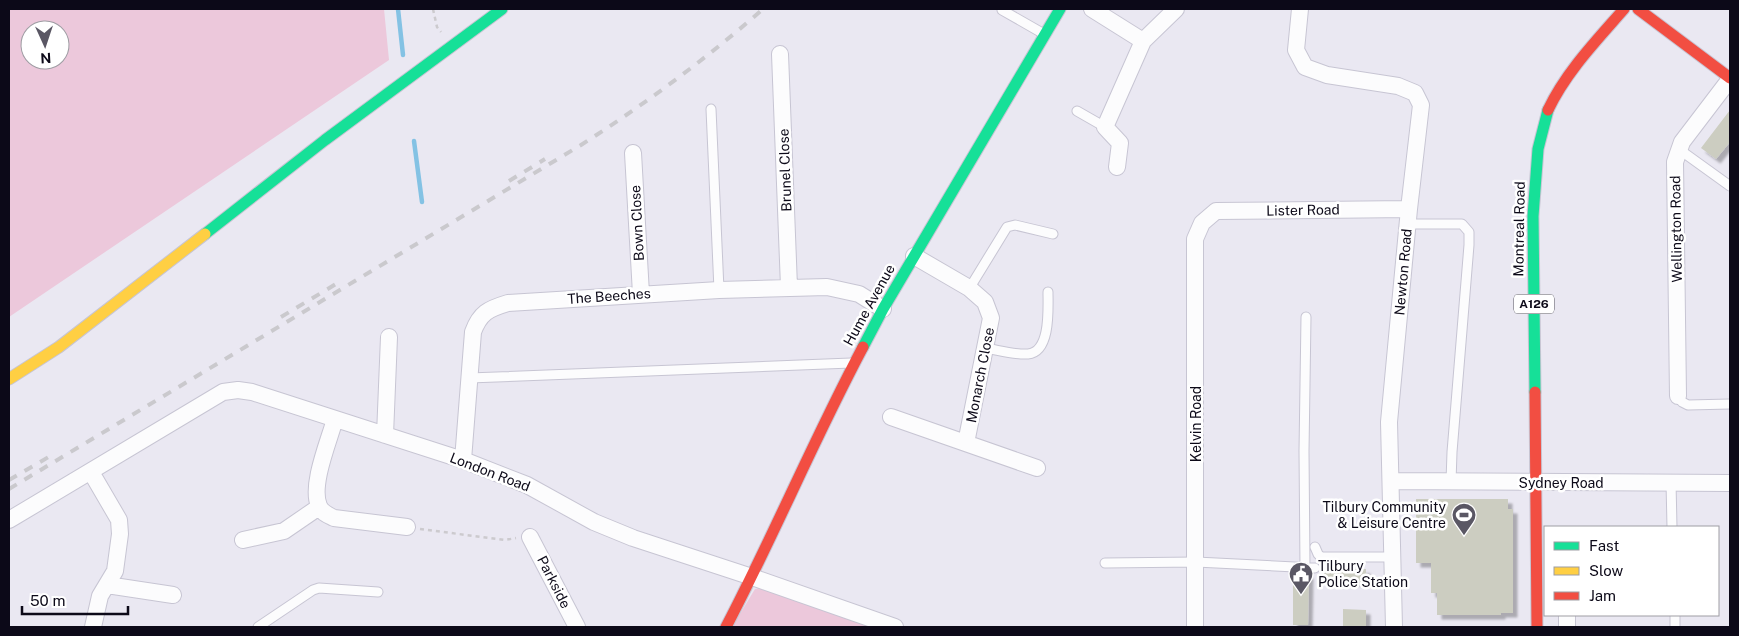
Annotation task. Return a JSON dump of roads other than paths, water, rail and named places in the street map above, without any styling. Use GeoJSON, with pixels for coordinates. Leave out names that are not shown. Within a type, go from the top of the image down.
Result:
{"type":"FeatureCollection","features":[{"type":"Feature","properties":{"kind":"street"},"geometry":{"type":"LineString","coordinates":[[9,379],[59,347],[325,140],[502,9]]}},
{"type":"Feature","properties":{"kind":"street","name":"Hume Avenue"},"geometry":{"type":"LineString","coordinates":[[726,627],[752,577],[854,362],[883,309],[1060,9]]}},
{"type":"Feature","properties":{"kind":"street"},"geometry":{"type":"LineString","coordinates":[[1092,9],[1143,41]]}},
{"type":"Feature","properties":{"kind":"street"},"geometry":{"type":"LineString","coordinates":[[1117,167],[1120,143],[1105,126],[1143,41],[1176,9]]}},
{"type":"Feature","properties":{"kind":"street","name":"Newton Road"},"geometry":{"type":"LineString","coordinates":[[1300,9],[1296,50],[1305,67],[1327,75],[1398,86],[1415,93],[1421,105],[1408,216],[1389,422],[1394,627]]}},
{"type":"Feature","properties":{"kind":"street","name":"Montreal Road"},"geometry":{"type":"LineString","coordinates":[[1537,627],[1541,571],[1536,483],[1533,216],[1536,159],[1548,110],[1568,76],[1624,9]]}},
{"type":"Feature","properties":{"kind":"street"},"geometry":{"type":"LineString","coordinates":[[1638,9],[1730,79]]}},
{"type":"Feature","properties":{"kind":"street","name":"Brunel Close"},"geometry":{"type":"LineString","coordinates":[[780,54],[789,287]]}},
{"type":"Feature","properties":{"kind":"street","name":"Wellington Road"},"geometry":{"type":"LineString","coordinates":[[1678,396],[1675,162],[1682,142],[1730,79]]}},
{"type":"Feature","properties":{"kind":"street","name":"Bown Close"},"geometry":{"type":"LineString","coordinates":[[633,153],[641,294]]}},
{"type":"Feature","properties":{"kind":"street","name":"Lister Road"},"geometry":{"type":"LineString","coordinates":[[1202,223],[1216,211],[1408,216]]}},
{"type":"Feature","properties":{"kind":"street","name":"Kelvin Road"},"geometry":{"type":"LineString","coordinates":[[1195,627],[1196,239],[1202,223]]}},
{"type":"Feature","properties":{"kind":"street","name":"Monarch Close"},"geometry":{"type":"LineString","coordinates":[[914,256],[969,289],[985,302],[991,318],[966,443]]}},
{"type":"Feature","properties":{"kind":"street","name":"The Beeches"},"geometry":{"type":"LineString","coordinates":[[463,460],[473,332],[477,320],[486,312],[508,303],[719,290],[827,287],[859,294],[883,309]]}},
{"type":"Feature","properties":{"kind":"street"},"geometry":{"type":"LineString","coordinates":[[385,435],[389,337]]}},
{"type":"Feature","properties":{"kind":"street","name":"London Road"},"geometry":{"type":"LineString","coordinates":[[9,520],[223,392],[238,390],[252,392],[463,460],[527,485],[594,522],[633,538],[895,627]]}},
{"type":"Feature","properties":{"kind":"street","name":"Monarch Close"},"geometry":{"type":"LineString","coordinates":[[891,417],[1037,468]]}},
{"type":"Feature","properties":{"kind":"street"},"geometry":{"type":"LineString","coordinates":[[335,419],[317,482],[316,493],[319,507],[324,514],[334,518],[407,527]]}},
{"type":"Feature","properties":{"kind":"street"},"geometry":{"type":"LineString","coordinates":[[91,472],[119,520],[120,534],[115,571],[100,596],[93,627]]}},
{"type":"Feature","properties":{"kind":"street","name":"Sydney Road"},"geometry":{"type":"LineString","coordinates":[[1391,482],[1730,483]]}},
{"type":"Feature","properties":{"kind":"street"},"geometry":{"type":"LineString","coordinates":[[243,540],[284,531],[319,507]]}},
{"type":"Feature","properties":{"kind":"street","name":"Parkside"},"geometry":{"type":"LineString","coordinates":[[530,537],[577,627]]}},
{"type":"Feature","properties":{"kind":"street"},"geometry":{"type":"LineString","coordinates":[[107,585],[173,595]]}},
{"type":"Feature","properties":{"kind":"lane"},"geometry":{"type":"LineString","coordinates":[[1002,10],[1044,34]]}},
{"type":"Feature","properties":{"kind":"lane"},"geometry":{"type":"LineString","coordinates":[[711,109],[719,290]]}},
{"type":"Feature","properties":{"kind":"lane"},"geometry":{"type":"LineString","coordinates":[[1077,111],[1105,126]]}},
{"type":"Feature","properties":{"kind":"lane"},"geometry":{"type":"LineString","coordinates":[[1680,150],[1730,186]]}},
{"type":"Feature","properties":{"kind":"lane"},"geometry":{"type":"LineString","coordinates":[[1408,216],[1462,224],[1469,232],[1451,482]]}},
{"type":"Feature","properties":{"kind":"lane"},"geometry":{"type":"LineString","coordinates":[[969,289],[1007,227],[1015,225],[1053,234]]}},
{"type":"Feature","properties":{"kind":"lane"},"geometry":{"type":"LineString","coordinates":[[985,348],[1027,354],[1038,348],[1046,334],[1048,292]]}},
{"type":"Feature","properties":{"kind":"lane"},"geometry":{"type":"LineString","coordinates":[[1104,563],[1196,562],[1310,567],[1304,451],[1306,317]]}},
{"type":"Feature","properties":{"kind":"lane"},"geometry":{"type":"LineString","coordinates":[[469,378],[854,362]]}},
{"type":"Feature","properties":{"kind":"lane"},"geometry":{"type":"LineString","coordinates":[[1678,396],[1682,402],[1688,404],[1730,404]]}},
{"type":"Feature","properties":{"kind":"lane"},"geometry":{"type":"LineString","coordinates":[[1671,482],[1672,526]]}},
{"type":"Feature","properties":{"kind":"lane"},"geometry":{"type":"LineString","coordinates":[[1315,547],[1321,557],[1393,558]]}},
{"type":"Feature","properties":{"kind":"lane"},"geometry":{"type":"LineString","coordinates":[[258,627],[313,590],[319,588],[378,592]]}},
{"type":"Feature","properties":{"kind":"waterway"},"geometry":{"type":"LineString","coordinates":[[398,9],[403,55]]}},
{"type":"Feature","properties":{"kind":"waterway"},"geometry":{"type":"LineString","coordinates":[[414,141],[422,202]]}},
{"type":"Feature","properties":{"kind":"railway"},"geometry":{"type":"LineString","coordinates":[[9,489],[581,145],[675,80],[720,46],[763,9]]}},
{"type":"Feature","properties":{"kind":"railway"},"geometry":{"type":"LineString","coordinates":[[509,181],[545,159]]}},
{"type":"Feature","properties":{"kind":"railway"},"geometry":{"type":"LineString","coordinates":[[281,317],[341,281]]}},
{"type":"Feature","properties":{"kind":"railway"},"geometry":{"type":"LineString","coordinates":[[9,480],[52,455]]}},
{"type":"Feature","properties":{"kind":"place","name":"Tilbury Community & Leisure Centre"},"geometry":{"type":"Point","coordinates":[1464,536]}},
{"type":"Feature","properties":{"kind":"place","name":"Tilbury Police Station"},"geometry":{"type":"Point","coordinates":[1301,595]}}]}
